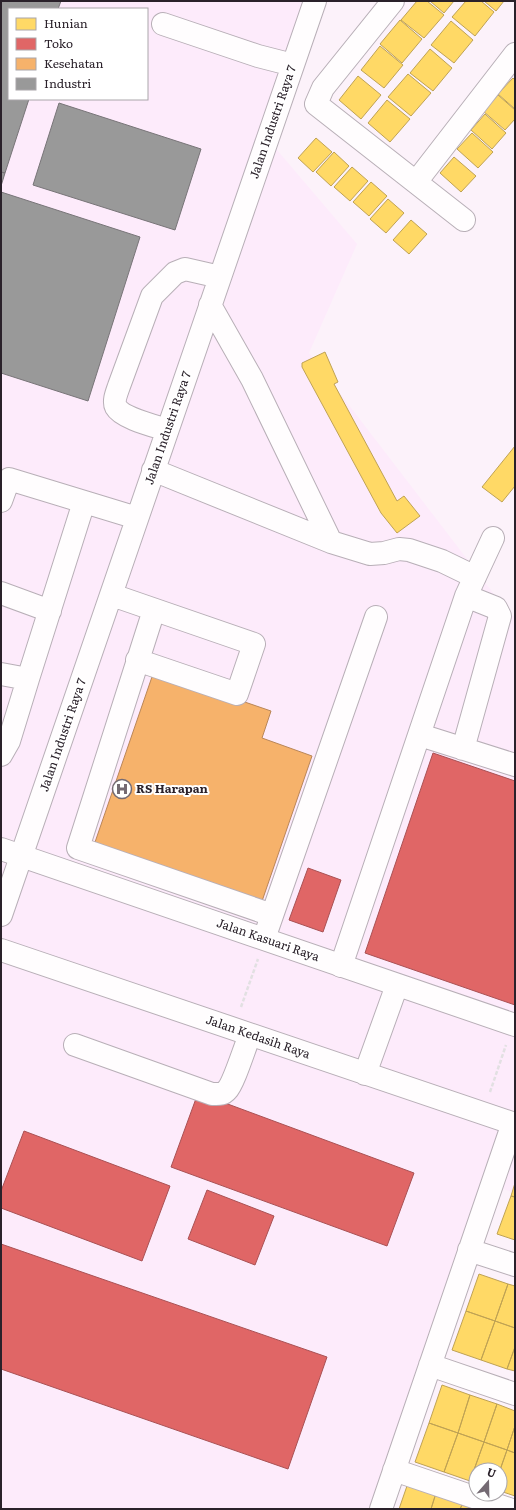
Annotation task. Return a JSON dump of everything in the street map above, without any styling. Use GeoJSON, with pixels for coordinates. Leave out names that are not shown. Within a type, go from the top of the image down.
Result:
{"type":"FeatureCollection","features":[{"type":"Feature","properties":{"kind":"street","name":"Jalan Industri Raya 7"},"geometry":{"type":"LineString","coordinates":[[1,915],[11,852],[112,595],[153,470],[315,1]]}},
{"type":"Feature","properties":{"kind":"street"},"geometry":{"type":"LineString","coordinates":[[392,1],[323,88],[316,104],[464,220]]}},
{"type":"Feature","properties":{"kind":"street"},"geometry":{"type":"LineString","coordinates":[[162,24],[258,56],[293,65]]}},
{"type":"Feature","properties":{"kind":"street"},"geometry":{"type":"LineString","coordinates":[[416,182],[515,54]]}},
{"type":"Feature","properties":{"kind":"street"},"geometry":{"type":"LineString","coordinates":[[167,430],[120,412],[116,406],[115,400],[152,296],[175,273],[185,269],[220,277]]}},
{"type":"Feature","properties":{"kind":"street"},"geometry":{"type":"LineString","coordinates":[[210,305],[252,379],[331,542]]}},
{"type":"Feature","properties":{"kind":"street"},"geometry":{"type":"LineString","coordinates":[[153,470],[331,542],[370,554],[384,553],[399,549],[409,550],[442,561],[496,608],[500,616],[463,749]]}},
{"type":"Feature","properties":{"kind":"street"},"geometry":{"type":"LineString","coordinates":[[1,501],[5,477],[137,518]]}},
{"type":"Feature","properties":{"kind":"street"},"geometry":{"type":"LineString","coordinates":[[1,755],[9,741],[84,502]]}},
{"type":"Feature","properties":{"kind":"street"},"geometry":{"type":"LineString","coordinates":[[342,966],[471,587],[493,538]]}},
{"type":"Feature","properties":{"kind":"street"},"geometry":{"type":"LineString","coordinates":[[1,593],[50,612]]}},
{"type":"Feature","properties":{"kind":"street"},"geometry":{"type":"LineString","coordinates":[[112,595],[254,644],[237,694],[137,660]]}},
{"type":"Feature","properties":{"kind":"street"},"geometry":{"type":"LineString","coordinates":[[154,610],[78,848],[272,915]]}},
{"type":"Feature","properties":{"kind":"street"},"geometry":{"type":"LineString","coordinates":[[265,939],[272,915],[376,617]]}},
{"type":"Feature","properties":{"kind":"street"},"geometry":{"type":"LineString","coordinates":[[1,674],[28,679]]}},
{"type":"Feature","properties":{"kind":"street"},"geometry":{"type":"LineString","coordinates":[[420,735],[515,765]]}},
{"type":"Feature","properties":{"kind":"street","name":"Jalan Kasuari Raya"},"geometry":{"type":"LineString","coordinates":[[11,852],[514,1025]]}},
{"type":"Feature","properties":{"kind":"street","name":"Jalan Kedasih Raya"},"geometry":{"type":"LineString","coordinates":[[1,950],[514,1124]]}},
{"type":"Feature","properties":{"kind":"street"},"geometry":{"type":"LineString","coordinates":[[365,1074],[397,985]]}},
{"type":"Feature","properties":{"kind":"street"},"geometry":{"type":"LineString","coordinates":[[75,1045],[212,1094],[221,1094],[228,1090],[232,1082],[242,1032]]}},
{"type":"Feature","properties":{"kind":"street"},"geometry":{"type":"LineString","coordinates":[[381,1509],[469,1250],[514,1124]]}},
{"type":"Feature","properties":{"kind":"street"},"geometry":{"type":"LineString","coordinates":[[469,1250],[515,1265]]}},
{"type":"Feature","properties":{"kind":"street"},"geometry":{"type":"LineString","coordinates":[[430,1365],[515,1394]]}},
{"type":"Feature","properties":{"kind":"street"},"geometry":{"type":"LineString","coordinates":[[394,1470],[509,1509]]}},
{"type":"Feature","properties":{"kind":"path"},"geometry":{"type":"LineString","coordinates":[[242,1032],[265,939]]}},
{"type":"Feature","properties":{"kind":"path"},"geometry":{"type":"LineString","coordinates":[[483,1113],[514,1025]]}},
{"type":"Feature","properties":{"kind":"shaded area"},"geometry":{"type":"Polygon","coordinates":[[[1,1],[302,1],[303,7],[261,131],[357,244],[309,353],[510,615],[515,617],[515,1193],[482,1182],[377,1509],[1,1509],[1,1]]]}},
{"type":"Feature","properties":{"kind":"building: Hunian"},"geometry":{"type":"Polygon","coordinates":[[[417,1],[427,1],[444,15],[424,38],[401,20],[417,1]]]}},
{"type":"Feature","properties":{"kind":"building: Hunian"},"geometry":{"type":"Polygon","coordinates":[[[430,1],[454,1],[444,13],[430,1]]]}},
{"type":"Feature","properties":{"kind":"building: Hunian"},"geometry":{"type":"Polygon","coordinates":[[[466,1],[481,1],[494,12],[475,36],[452,17],[466,1]]]}},
{"type":"Feature","properties":{"kind":"building: Hunian"},"geometry":{"type":"Polygon","coordinates":[[[484,1],[504,1],[496,11],[484,1]]]}},
{"type":"Feature","properties":{"kind":"building: Hunian"},"geometry":{"type":"Polygon","coordinates":[[[400,20],[422,39],[402,63],[380,44],[400,20]]]}},
{"type":"Feature","properties":{"kind":"building: Hunian"},"geometry":{"type":"Polygon","coordinates":[[[451,21],[473,40],[454,63],[431,45],[451,21]]]}},
{"type":"Feature","properties":{"kind":"building: Hunian"},"geometry":{"type":"Polygon","coordinates":[[[380,46],[403,65],[384,88],[361,70],[380,46]]]}},
{"type":"Feature","properties":{"kind":"building: Hunian"},"geometry":{"type":"Polygon","coordinates":[[[430,49],[452,68],[433,91],[410,73],[430,49]]]}},
{"type":"Feature","properties":{"kind":"building: Hunian"},"geometry":{"type":"Polygon","coordinates":[[[408,74],[431,93],[411,116],[388,97],[408,74]]]}},
{"type":"Feature","properties":{"kind":"building: Hunian"},"geometry":{"type":"Polygon","coordinates":[[[358,76],[381,95],[361,119],[339,100],[358,76]]]}},
{"type":"Feature","properties":{"kind":"building: Hunian"},"geometry":{"type":"Polygon","coordinates":[[[513,78],[515,80],[515,109],[498,94],[513,78]]]}},
{"type":"Feature","properties":{"kind":"building: Hunian"},"geometry":{"type":"Polygon","coordinates":[[[498,95],[515,110],[515,119],[505,130],[483,111],[498,95]]]}},
{"type":"Feature","properties":{"kind":"building: Hunian"},"geometry":{"type":"Polygon","coordinates":[[[387,100],[410,119],[390,142],[368,123],[387,100]]]}},
{"type":"Feature","properties":{"kind":"building: Hunian"},"geometry":{"type":"Polygon","coordinates":[[[485,114],[506,133],[492,149],[471,130],[485,114]]]}},
{"type":"Feature","properties":{"kind":"building: Hunian"},"geometry":{"type":"Polygon","coordinates":[[[472,133],[493,152],[478,168],[457,149],[472,133]]]}},
{"type":"Feature","properties":{"kind":"building: Hunian"},"geometry":{"type":"Polygon","coordinates":[[[316,138],[332,152],[313,172],[298,158],[316,138]]]}},
{"type":"Feature","properties":{"kind":"building: Hunian"},"geometry":{"type":"Polygon","coordinates":[[[334,152],[349,166],[331,186],[316,172],[334,152]]]}},
{"type":"Feature","properties":{"kind":"building: Hunian"},"geometry":{"type":"Polygon","coordinates":[[[454,157],[476,176],[461,192],[440,173],[454,157]]]}},
{"type":"Feature","properties":{"kind":"building: Hunian"},"geometry":{"type":"Polygon","coordinates":[[[352,167],[368,181],[350,201],[334,187],[352,167]]]}},
{"type":"Feature","properties":{"kind":"building: Hunian"},"geometry":{"type":"Polygon","coordinates":[[[371,182],[387,196],[369,216],[353,202],[371,182]]]}},
{"type":"Feature","properties":{"kind":"building: Hunian"},"geometry":{"type":"Polygon","coordinates":[[[388,199],[404,213],[386,233],[370,219],[388,199]]]}},
{"type":"Feature","properties":{"kind":"building: Hunian"},"geometry":{"type":"Polygon","coordinates":[[[411,220],[427,234],[409,254],[393,240],[411,220]]]}},
{"type":"Feature","properties":{"kind":"building: Hunian"},"geometry":{"type":"Polygon","coordinates":[[[325,352],[338,382],[334,384],[397,501],[404,496],[420,516],[397,533],[381,513],[302,367],[302,363],[325,352]]]}},
{"type":"Feature","properties":{"kind":"building: Hunian"},"geometry":{"type":"Polygon","coordinates":[[[515,446],[515,486],[502,502],[482,487],[515,446]]]}},
{"type":"Feature","properties":{"kind":"building: Hunian"},"geometry":{"type":"Polygon","coordinates":[[[515,1183],[515,1197],[511,1196],[515,1183]]]}},
{"type":"Feature","properties":{"kind":"building: Hunian"},"geometry":{"type":"Polygon","coordinates":[[[511,1196],[515,1197],[515,1240],[497,1234],[511,1196]]]}},
{"type":"Feature","properties":{"kind":"building: Hunian"},"geometry":{"type":"Polygon","coordinates":[[[479,1274],[508,1284],[495,1321],[466,1311],[479,1274]]]}},
{"type":"Feature","properties":{"kind":"building: Hunian"},"geometry":{"type":"Polygon","coordinates":[[[508,1284],[515,1286],[515,1328],[495,1321],[508,1284]]]}},
{"type":"Feature","properties":{"kind":"building: Hunian"},"geometry":{"type":"Polygon","coordinates":[[[466,1311],[495,1321],[481,1360],[452,1350],[466,1311]]]}},
{"type":"Feature","properties":{"kind":"building: Hunian"},"geometry":{"type":"Polygon","coordinates":[[[495,1321],[515,1328],[515,1347],[507,1369],[481,1360],[495,1321]]]}},
{"type":"Feature","properties":{"kind":"building: Hunian"},"geometry":{"type":"Polygon","coordinates":[[[515,1347],[515,1371],[507,1369],[515,1347]]]}},
{"type":"Feature","properties":{"kind":"building: Hunian"},"geometry":{"type":"Polygon","coordinates":[[[442,1385],[470,1395],[458,1433],[429,1423],[442,1385]]]}},
{"type":"Feature","properties":{"kind":"building: Hunian"},"geometry":{"type":"Polygon","coordinates":[[[470,1395],[497,1404],[484,1442],[458,1433],[470,1395]]]}},
{"type":"Feature","properties":{"kind":"building: Hunian"},"geometry":{"type":"Polygon","coordinates":[[[497,1404],[515,1411],[515,1426],[507,1450],[484,1442],[497,1404]]]}},
{"type":"Feature","properties":{"kind":"building: Hunian"},"geometry":{"type":"Polygon","coordinates":[[[429,1423],[458,1433],[444,1472],[415,1462],[429,1423]]]}},
{"type":"Feature","properties":{"kind":"building: Hunian"},"geometry":{"type":"Polygon","coordinates":[[[515,1426],[515,1453],[507,1450],[515,1426]]]}},
{"type":"Feature","properties":{"kind":"building: Hunian"},"geometry":{"type":"Polygon","coordinates":[[[458,1433],[484,1442],[477,1462],[468,1462],[468,1480],[444,1472],[458,1433]]]}},
{"type":"Feature","properties":{"kind":"building: Hunian"},"geometry":{"type":"Polygon","coordinates":[[[484,1442],[507,1450],[503,1462],[477,1462],[484,1442]]]}},
{"type":"Feature","properties":{"kind":"building: Hunian"},"geometry":{"type":"Polygon","coordinates":[[[507,1450],[515,1453],[515,1496],[508,1494],[508,1462],[503,1462],[507,1450]]]}},
{"type":"Feature","properties":{"kind":"building: Hunian"},"geometry":{"type":"Polygon","coordinates":[[[408,1483],[436,1493],[431,1509],[399,1509],[408,1483]]]}},
{"type":"Feature","properties":{"kind":"building: Hunian"},"geometry":{"type":"Polygon","coordinates":[[[436,1493],[463,1503],[460,1509],[431,1509],[436,1493]]]}},
{"type":"Feature","properties":{"kind":"building: Hunian"},"geometry":{"type":"Polygon","coordinates":[[[463,1503],[481,1509],[460,1509],[463,1503]]]}},
{"type":"Feature","properties":{"kind":"building: Toko"},"geometry":{"type":"Polygon","coordinates":[[[433,753],[515,781],[515,1005],[365,953],[433,753]]]}},
{"type":"Feature","properties":{"kind":"building: Toko"},"geometry":{"type":"Polygon","coordinates":[[[308,868],[341,880],[323,932],[289,920],[308,868]]]}},
{"type":"Feature","properties":{"kind":"building: Toko"},"geometry":{"type":"Polygon","coordinates":[[[198,1093],[414,1173],[387,1246],[171,1167],[198,1093]]]}},
{"type":"Feature","properties":{"kind":"building: Toko"},"geometry":{"type":"Polygon","coordinates":[[[24,1131],[170,1186],[142,1261],[1,1208],[1,1191],[24,1131]]]}},
{"type":"Feature","properties":{"kind":"building: Toko"},"geometry":{"type":"Polygon","coordinates":[[[207,1190],[274,1216],[255,1265],[188,1239],[207,1190]]]}},
{"type":"Feature","properties":{"kind":"building: Toko"},"geometry":{"type":"Polygon","coordinates":[[[1,1244],[327,1357],[288,1469],[1,1369],[1,1244]]]}},
{"type":"Feature","properties":{"kind":"building: Kesehatan"},"geometry":{"type":"Polygon","coordinates":[[[154,671],[271,711],[262,738],[312,756],[260,907],[93,848],[154,671]]]}},
{"type":"Feature","properties":{"kind":"building: Industri"},"geometry":{"type":"Polygon","coordinates":[[[1,1],[61,1],[58,8],[8,8],[8,100],[29,100],[5,173],[1,172],[1,1]]]}},
{"type":"Feature","properties":{"kind":"building: Industri"},"geometry":{"type":"Polygon","coordinates":[[[59,103],[201,149],[175,230],[33,185],[59,103]]]}},
{"type":"Feature","properties":{"kind":"building: Industri"},"geometry":{"type":"Polygon","coordinates":[[[1,172],[5,173],[1,186],[1,172]]]}},
{"type":"Feature","properties":{"kind":"building: Industri"},"geometry":{"type":"Polygon","coordinates":[[[1,192],[140,237],[88,401],[1,373],[1,192]]]}},
{"type":"Feature","properties":{"kind":"place","name":"RS Harapan"},"geometry":{"type":"Point","coordinates":[122,789]}}]}
